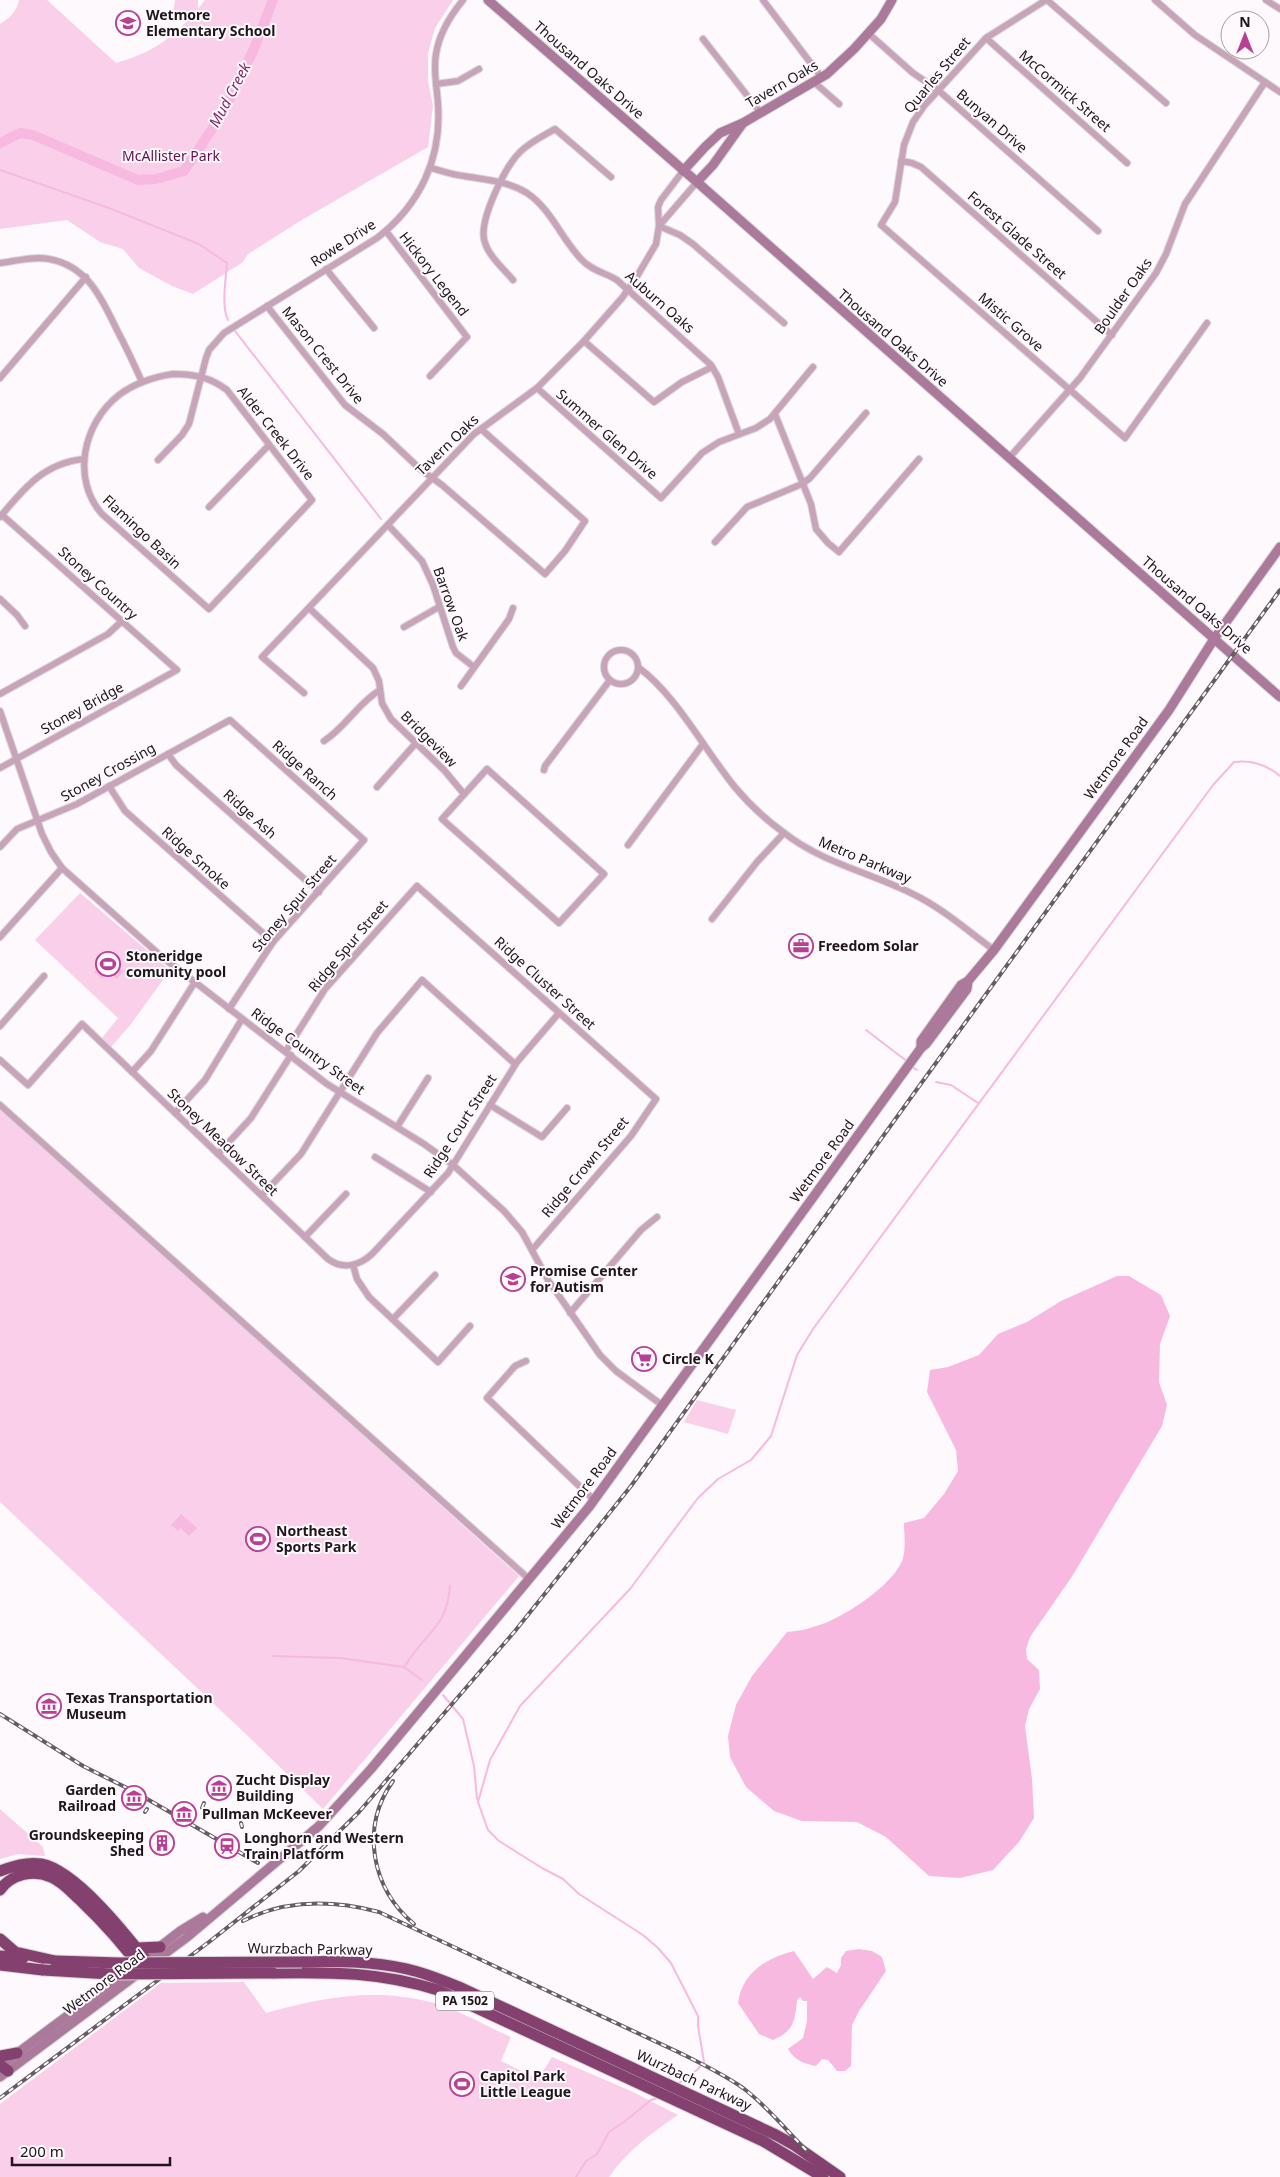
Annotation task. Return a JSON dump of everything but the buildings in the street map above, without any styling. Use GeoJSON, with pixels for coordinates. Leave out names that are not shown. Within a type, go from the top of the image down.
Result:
{"type":"FeatureCollection","features":[{"type":"Feature","properties":{"kind":"highway"},"geometry":{"type":"LineString","coordinates":[[0,1871],[30,1863],[42,1864],[57,1870],[97,1904],[138,1948],[144,1964]]}},
{"type":"Feature","properties":{"kind":"highway"},"geometry":{"type":"LineString","coordinates":[[0,1890],[16,1876],[24,1874],[40,1873],[54,1878],[71,1891],[144,1964]]}},
{"type":"Feature","properties":{"kind":"highway"},"geometry":{"type":"LineString","coordinates":[[0,1939],[15,1952],[55,1961]]}},
{"type":"Feature","properties":{"kind":"highway"},"geometry":{"type":"LineString","coordinates":[[121,1976],[126,1965],[124,1945]]}},
{"type":"Feature","properties":{"kind":"highway"},"geometry":{"type":"LineString","coordinates":[[138,1948],[160,1947]]}},
{"type":"Feature","properties":{"kind":"highway","name":"Wurzbach Parkway"},"geometry":{"type":"LineString","coordinates":[[0,1956],[55,1961],[119,1963],[368,1963],[408,1970],[459,1987],[646,2080],[762,2141],[823,2177]]}},
{"type":"Feature","properties":{"kind":"highway","name":"Wurzbach Parkway"},"geometry":{"type":"LineString","coordinates":[[3,1966],[111,1974],[344,1972],[400,1980],[429,1987],[785,2140],[840,2177]]}},
{"type":"Feature","properties":{"kind":"highway"},"geometry":{"type":"LineString","coordinates":[[0,2056],[17,2053]]}},
{"type":"Feature","properties":{"kind":"main road","name":"Thousand Oaks Drive"},"geometry":{"type":"LineString","coordinates":[[488,0],[1280,696]]}},
{"type":"Feature","properties":{"kind":"main road","name":"Tavern Oaks"},"geometry":{"type":"LineString","coordinates":[[684,171],[720,133],[743,123],[819,80],[854,49],[880,19],[892,0]]}},
{"type":"Feature","properties":{"kind":"main road","name":"Tavern Oaks"},"geometry":{"type":"LineString","coordinates":[[697,182],[713,164],[743,123]]}},
{"type":"Feature","properties":{"kind":"main road","name":"Wetmore Road"},"geometry":{"type":"LineString","coordinates":[[2,2069],[17,2053],[121,1976],[186,1938],[222,1905],[320,1826],[371,1769],[594,1500],[909,1064],[967,989],[968,981],[994,950],[1168,710],[1214,638],[1280,547]]}},
{"type":"Feature","properties":{"kind":"main road","name":"Wetmore Road"},"geometry":{"type":"LineString","coordinates":[[2,2069],[144,1964],[160,1947],[180,1931],[222,1905]]}},
{"type":"Feature","properties":{"kind":"street","name":"Rowe Drive"},"geometry":{"type":"LineString","coordinates":[[158,460],[182,435],[189,424],[200,377],[209,350],[216,341],[236,324],[386,231],[411,205],[431,168],[436,150],[439,124],[434,66],[438,44],[445,27],[463,0]]}},
{"type":"Feature","properties":{"kind":"street"},"geometry":{"type":"LineString","coordinates":[[763,0],[819,80],[839,104]]}},
{"type":"Feature","properties":{"kind":"street"},"geometry":{"type":"LineString","coordinates":[[1046,0],[1166,103]]}},
{"type":"Feature","properties":{"kind":"street","name":"Quarles Street"},"geometry":{"type":"LineString","coordinates":[[881,225],[895,202],[904,145],[913,122],[938,90],[986,38],[1046,0]]}},
{"type":"Feature","properties":{"kind":"street"},"geometry":{"type":"LineString","coordinates":[[1155,0],[1195,35],[1280,92]]}},
{"type":"Feature","properties":{"kind":"street"},"geometry":{"type":"LineString","coordinates":[[1266,0],[1280,9]]}},
{"type":"Feature","properties":{"kind":"street","name":"Bunyan Drive"},"geometry":{"type":"LineString","coordinates":[[868,33],[913,74],[938,90],[1098,231]]}},
{"type":"Feature","properties":{"kind":"street","name":"McCormick Street"},"geometry":{"type":"LineString","coordinates":[[986,38],[1127,162]]}},
{"type":"Feature","properties":{"kind":"street"},"geometry":{"type":"LineString","coordinates":[[703,40],[760,112]]}},
{"type":"Feature","properties":{"kind":"street"},"geometry":{"type":"LineString","coordinates":[[436,84],[458,81],[479,70]]}},
{"type":"Feature","properties":{"kind":"street","name":"Boulder Oaks"},"geometry":{"type":"LineString","coordinates":[[1009,458],[1070,390],[1112,335],[1161,264],[1177,220],[1189,196],[1265,82]]}},
{"type":"Feature","properties":{"kind":"street"},"geometry":{"type":"LineString","coordinates":[[512,280],[491,254],[484,240],[485,220],[510,165],[521,152],[555,129],[612,177]]}},
{"type":"Feature","properties":{"kind":"street","name":"Forest Glade Street"},"geometry":{"type":"LineString","coordinates":[[901,161],[921,167],[1112,335]]}},
{"type":"Feature","properties":{"kind":"street","name":"Auburn Oaks"},"geometry":{"type":"LineString","coordinates":[[431,168],[502,182],[520,189],[538,202],[548,213],[564,240],[581,259],[599,273],[617,280],[712,367],[718,377],[739,434]]}},
{"type":"Feature","properties":{"kind":"street","name":"Tavern Oaks"},"geometry":{"type":"LineString","coordinates":[[304,693],[262,656],[481,429],[537,388],[584,340],[628,290],[656,244],[660,226],[658,207],[661,200],[684,171]]}},
{"type":"Feature","properties":{"kind":"street","name":"Tavern Oaks"},"geometry":{"type":"LineString","coordinates":[[660,226],[697,182]]}},
{"type":"Feature","properties":{"kind":"street","name":"Mistic Grove"},"geometry":{"type":"LineString","coordinates":[[881,225],[1125,438],[1207,323]]}},
{"type":"Feature","properties":{"kind":"street"},"geometry":{"type":"LineString","coordinates":[[660,226],[680,235],[693,244],[784,323]]}},
{"type":"Feature","properties":{"kind":"street","name":"Hickory Legend"},"geometry":{"type":"LineString","coordinates":[[386,231],[467,337],[430,376]]}},
{"type":"Feature","properties":{"kind":"street"},"geometry":{"type":"LineString","coordinates":[[0,263],[31,259],[50,259],[71,267],[86,277],[99,294],[142,382]]}},
{"type":"Feature","properties":{"kind":"street"},"geometry":{"type":"LineString","coordinates":[[326,269],[374,328]]}},
{"type":"Feature","properties":{"kind":"street"},"geometry":{"type":"LineString","coordinates":[[0,378],[86,277]]}},
{"type":"Feature","properties":{"kind":"street","name":"Mason Crest Drive"},"geometry":{"type":"LineString","coordinates":[[267,306],[345,405],[383,434],[544,574],[565,551],[585,520],[481,429]]}},
{"type":"Feature","properties":{"kind":"street"},"geometry":{"type":"LineString","coordinates":[[584,340],[654,402],[682,382],[712,367]]}},
{"type":"Feature","properties":{"kind":"street"},"geometry":{"type":"LineString","coordinates":[[739,434],[760,426],[775,414],[813,367]]}},
{"type":"Feature","properties":{"kind":"street","name":"Alder Creek Drive"},"geometry":{"type":"LineString","coordinates":[[84,459],[89,438],[102,413],[119,395],[142,382],[172,374],[200,377],[214,381],[226,390],[312,500],[209,609]]}},
{"type":"Feature","properties":{"kind":"street","name":"Summer Glen Drive"},"geometry":{"type":"LineString","coordinates":[[537,388],[661,498],[702,453],[719,442],[739,434]]}},
{"type":"Feature","properties":{"kind":"street"},"geometry":{"type":"LineString","coordinates":[[715,542],[747,507],[802,484],[818,470],[866,413]]}},
{"type":"Feature","properties":{"kind":"street"},"geometry":{"type":"LineString","coordinates":[[775,414],[813,511],[816,529],[828,543],[840,552],[919,459]]}},
{"type":"Feature","properties":{"kind":"street"},"geometry":{"type":"LineString","coordinates":[[209,507],[269,445]]}},
{"type":"Feature","properties":{"kind":"street"},"geometry":{"type":"LineString","coordinates":[[1,516],[35,477],[62,463],[84,459]]}},
{"type":"Feature","properties":{"kind":"street","name":"Flamingo Basin"},"geometry":{"type":"LineString","coordinates":[[84,459],[86,486],[94,505],[209,609]]}},
{"type":"Feature","properties":{"kind":"street","name":"Stoney Country"},"geometry":{"type":"LineString","coordinates":[[1,516],[176,670]]}},
{"type":"Feature","properties":{"kind":"street","name":"Barrow Oak"},"geometry":{"type":"LineString","coordinates":[[388,525],[422,561],[433,585],[456,654],[474,667]]}},
{"type":"Feature","properties":{"kind":"street"},"geometry":{"type":"LineString","coordinates":[[0,599],[17,615],[25,626]]}},
{"type":"Feature","properties":{"kind":"street"},"geometry":{"type":"LineString","coordinates":[[404,627],[439,607]]}},
{"type":"Feature","properties":{"kind":"street","name":"Bridgeview"},"geometry":{"type":"LineString","coordinates":[[309,608],[374,668],[382,704],[390,720],[444,770],[464,794]]}},
{"type":"Feature","properties":{"kind":"street"},"geometry":{"type":"LineString","coordinates":[[461,686],[509,618],[513,608]]}},
{"type":"Feature","properties":{"kind":"street"},"geometry":{"type":"LineString","coordinates":[[0,694],[108,634],[122,621]]}},
{"type":"Feature","properties":{"kind":"street"},"geometry":{"type":"LineString","coordinates":[[614,650],[629,651],[636,658],[638,668],[634,678],[625,684],[610,680],[604,671],[604,661],[614,650]]}},
{"type":"Feature","properties":{"kind":"street","name":"Metro Parkway"},"geometry":{"type":"LineString","coordinates":[[638,668],[652,680],[682,714],[739,792],[784,833],[831,861],[898,887],[923,899],[994,950]]}},
{"type":"Feature","properties":{"kind":"street","name":"Stoney Bridge"},"geometry":{"type":"LineString","coordinates":[[0,768],[176,670]]}},
{"type":"Feature","properties":{"kind":"street"},"geometry":{"type":"LineString","coordinates":[[544,770],[545,766],[610,680]]}},
{"type":"Feature","properties":{"kind":"street"},"geometry":{"type":"LineString","coordinates":[[324,741],[334,733],[364,700],[380,690]]}},
{"type":"Feature","properties":{"kind":"street","name":"Ridge Country Street"},"geometry":{"type":"LineString","coordinates":[[0,711],[48,847],[62,868],[161,956],[242,1019],[340,1092],[397,1127],[453,1165],[504,1211],[522,1232],[570,1313],[608,1364],[662,1405]]}},
{"type":"Feature","properties":{"kind":"street","name":"Stoney Crossing"},"geometry":{"type":"LineString","coordinates":[[0,847],[17,829],[60,812],[230,720]]}},
{"type":"Feature","properties":{"kind":"street","name":"Ridge Ranch"},"geometry":{"type":"LineString","coordinates":[[230,720],[364,840]]}},
{"type":"Feature","properties":{"kind":"street"},"geometry":{"type":"LineString","coordinates":[[377,787],[416,743]]}},
{"type":"Feature","properties":{"kind":"street"},"geometry":{"type":"LineString","coordinates":[[628,845],[703,744]]}},
{"type":"Feature","properties":{"kind":"street","name":"Ridge Ash"},"geometry":{"type":"LineString","coordinates":[[168,754],[176,765],[318,892]]}},
{"type":"Feature","properties":{"kind":"street"},"geometry":{"type":"LineString","coordinates":[[487,770],[604,874],[559,923],[442,819],[464,794],[487,770]]}},
{"type":"Feature","properties":{"kind":"street","name":"Ridge Smoke"},"geometry":{"type":"LineString","coordinates":[[109,786],[125,811],[273,942]]}},
{"type":"Feature","properties":{"kind":"street"},"geometry":{"type":"LineString","coordinates":[[712,919],[757,862],[784,833]]}},
{"type":"Feature","properties":{"kind":"street","name":"Stoney Spur Street"},"geometry":{"type":"LineString","coordinates":[[229,1009],[273,942],[364,840]]}},
{"type":"Feature","properties":{"kind":"street"},"geometry":{"type":"LineString","coordinates":[[0,937],[62,868]]}},
{"type":"Feature","properties":{"kind":"street","name":"Ridge Cluster Street"},"geometry":{"type":"LineString","coordinates":[[417,886],[656,1099]]}},
{"type":"Feature","properties":{"kind":"street","name":"Ridge Spur Street"},"geometry":{"type":"LineString","coordinates":[[218,1154],[251,1118],[325,989],[417,886]]}},
{"type":"Feature","properties":{"kind":"street"},"geometry":{"type":"LineString","coordinates":[[0,1026],[44,976]]}},
{"type":"Feature","properties":{"kind":"street"},"geometry":{"type":"LineString","coordinates":[[262,1195],[301,1154],[382,1026],[422,980],[515,1064]]}},
{"type":"Feature","properties":{"kind":"street"},"geometry":{"type":"LineString","coordinates":[[132,1072],[151,1050],[195,982]]}},
{"type":"Feature","properties":{"kind":"street","name":"Ridge Court Street"},"geometry":{"type":"LineString","coordinates":[[353,1265],[366,1260],[453,1165],[515,1064],[559,1013]]}},
{"type":"Feature","properties":{"kind":"street"},"geometry":{"type":"LineString","coordinates":[[175,1113],[205,1080],[242,1019]]}},
{"type":"Feature","properties":{"kind":"street","name":"Stoney Meadow Street"},"geometry":{"type":"LineString","coordinates":[[0,1060],[28,1085],[82,1024],[330,1261],[342,1266],[353,1265]]}},
{"type":"Feature","properties":{"kind":"street"},"geometry":{"type":"LineString","coordinates":[[397,1127],[428,1078]]}},
{"type":"Feature","properties":{"kind":"street","name":"Ridge Crown Street"},"geometry":{"type":"LineString","coordinates":[[532,1250],[631,1136],[656,1099]]}},
{"type":"Feature","properties":{"kind":"street"},"geometry":{"type":"LineString","coordinates":[[0,1105],[529,1579]]}},
{"type":"Feature","properties":{"kind":"street"},"geometry":{"type":"LineString","coordinates":[[490,1105],[542,1137],[567,1108]]}},
{"type":"Feature","properties":{"kind":"street"},"geometry":{"type":"LineString","coordinates":[[375,1157],[430,1192]]}},
{"type":"Feature","properties":{"kind":"street"},"geometry":{"type":"LineString","coordinates":[[305,1236],[346,1194]]}},
{"type":"Feature","properties":{"kind":"street"},"geometry":{"type":"LineString","coordinates":[[570,1313],[642,1230],[657,1217]]}},
{"type":"Feature","properties":{"kind":"street"},"geometry":{"type":"LineString","coordinates":[[353,1265],[362,1288],[438,1362],[470,1326]]}},
{"type":"Feature","properties":{"kind":"street"},"geometry":{"type":"LineString","coordinates":[[393,1319],[435,1275]]}},
{"type":"Feature","properties":{"kind":"street"},"geometry":{"type":"LineString","coordinates":[[526,1361],[515,1366],[487,1398],[594,1500]]}},
{"type":"Feature","properties":{"kind":"green space","name":"McAllister Park"},"geometry":{"type":"Polygon","coordinates":[[[19,0],[47,0],[116,63],[157,46],[191,17],[173,13],[175,0],[198,0],[198,9],[205,0],[453,0],[435,28],[428,53],[428,81],[433,106],[428,147],[300,221],[248,254],[243,262],[193,294],[172,286],[139,268],[123,249],[100,242],[67,220],[0,229],[0,24],[17,8],[19,0]]]}},
{"type":"Feature","properties":{"kind":"green space"},"geometry":{"type":"Polygon","coordinates":[[[80,893],[170,970],[131,1024],[111,1047],[102,1038],[118,1018],[35,940],[80,893]]]}},
{"type":"Feature","properties":{"kind":"green space","name":"Northeast Sports Park"},"geometry":{"type":"Polygon","coordinates":[[[0,1108],[519,1576],[323,1809],[0,1502],[0,1108]]]}},
{"type":"Feature","properties":{"kind":"green space"},"geometry":{"type":"Polygon","coordinates":[[[697,1400],[736,1410],[728,1434],[684,1422],[697,1400]]]}},
{"type":"Feature","properties":{"kind":"green space"},"geometry":{"type":"Polygon","coordinates":[[[0,1809],[43,1847],[45,1856],[18,1854],[0,1859],[0,1809]]]}},
{"type":"Feature","properties":{"kind":"green space"},"geometry":{"type":"Polygon","coordinates":[[[244,1982],[266,2013],[308,2002],[371,1995],[413,1998],[444,2006],[511,2037],[501,2061],[532,2076],[536,2069],[542,2073],[552,2057],[633,2092],[678,2115],[640,2143],[609,2177],[0,2177],[0,2104],[161,1983],[244,1982]]]}},
{"type":"Feature","properties":{"kind":"shaded area","name":"Stoneridge comunity pool"},"geometry":{"type":"Polygon","coordinates":[[[107,957],[124,971],[117,979],[108,972],[102,979],[94,972],[107,957]]]}},
{"type":"Feature","properties":{"kind":"shaded area"},"geometry":{"type":"Polygon","coordinates":[[[1117,1276],[1129,1276],[1161,1295],[1170,1316],[1160,1344],[1159,1382],[1167,1405],[1162,1426],[1071,1578],[1030,1637],[1026,1649],[1027,1659],[1039,1670],[1040,1689],[1029,1709],[1025,1726],[1032,1779],[1034,1818],[1019,1842],[993,1870],[960,1878],[929,1876],[886,1837],[857,1822],[802,1821],[774,1811],[746,1787],[730,1757],[728,1736],[736,1705],[752,1676],[787,1632],[810,1628],[851,1610],[878,1590],[889,1579],[903,1558],[905,1545],[904,1523],[924,1518],[944,1494],[958,1471],[956,1450],[927,1392],[930,1370],[948,1367],[979,1355],[998,1334],[1027,1322],[1061,1301],[1117,1276]]]}},
{"type":"Feature","properties":{"kind":"shaded area"},"geometry":{"type":"Polygon","coordinates":[[[181,1514],[197,1528],[189,1536],[180,1528],[178,1531],[171,1525],[181,1514]]]}},
{"type":"Feature","properties":{"kind":"shaded area"},"geometry":{"type":"Polygon","coordinates":[[[859,1949],[872,1951],[882,1957],[886,1971],[859,2011],[852,2025],[851,2066],[845,2071],[837,2071],[828,2060],[822,2059],[816,2066],[804,2063],[793,2056],[788,2049],[803,2038],[807,2021],[807,2001],[803,2001],[800,1997],[797,2000],[794,2020],[789,2029],[773,2040],[759,2034],[738,2003],[740,1992],[750,1975],[757,1968],[774,1958],[794,1951],[813,1979],[827,1967],[837,1973],[841,1965],[841,1958],[846,1951],[859,1949]]]}},
{"type":"Feature","properties":{"kind":"waterway","name":"Mud Creek"},"geometry":{"type":"LineString","coordinates":[[0,143],[20,133],[33,135],[138,180],[156,179],[184,171],[222,114],[253,51],[273,0]]}},
{"type":"Feature","properties":{"kind":"waterway"},"geometry":{"type":"LineString","coordinates":[[0,170],[109,208],[199,244],[227,263],[224,300],[228,320]]}},
{"type":"Feature","properties":{"kind":"waterway"},"geometry":{"type":"LineString","coordinates":[[235,331],[381,519]]}},
{"type":"Feature","properties":{"kind":"waterway"},"geometry":{"type":"LineString","coordinates":[[676,2085],[697,2070],[704,2062],[698,2016],[671,1963],[643,1935],[579,1894],[563,1879],[499,1841],[488,1830],[478,1802],[490,1760],[520,1706],[630,1589],[698,1498],[718,1479],[751,1460],[771,1436],[797,1355],[813,1329],[1213,785],[1234,762],[1258,764],[1269,768],[1280,776]]}},
{"type":"Feature","properties":{"kind":"waterway"},"geometry":{"type":"LineString","coordinates":[[866,1030],[908,1062]]}},
{"type":"Feature","properties":{"kind":"waterway"},"geometry":{"type":"LineString","coordinates":[[911,1066],[917,1070]]}},
{"type":"Feature","properties":{"kind":"waterway"},"geometry":{"type":"LineString","coordinates":[[936,1082],[951,1085],[978,1103]]}},
{"type":"Feature","properties":{"kind":"waterway"},"geometry":{"type":"LineString","coordinates":[[405,1666],[439,1622],[448,1600],[450,1586]]}},
{"type":"Feature","properties":{"kind":"waterway"},"geometry":{"type":"LineString","coordinates":[[272,1656],[340,1658],[404,1667],[422,1680]]}},
{"type":"Feature","properties":{"kind":"waterway"},"geometry":{"type":"LineString","coordinates":[[443,1695],[463,1719],[474,1766],[477,1799]]}},
{"type":"Feature","properties":{"kind":"waterway"},"geometry":{"type":"LineString","coordinates":[[576,2177],[586,2161],[597,2154],[609,2132],[651,2100],[658,2098]]}},
{"type":"Feature","properties":{"kind":"railway"},"geometry":{"type":"LineString","coordinates":[[0,2098],[209,1942],[299,1871],[359,1812],[515,1631],[631,1486],[1280,590]]}},
{"type":"Feature","properties":{"kind":"railway"},"geometry":{"type":"LineString","coordinates":[[0,1714],[83,1766],[135,1792],[258,1863]]}},
{"type":"Feature","properties":{"kind":"railway"},"geometry":{"type":"LineString","coordinates":[[393,1781],[383,1799],[376,1818],[375,1856],[380,1875],[388,1893],[399,1909],[414,1924]]}},
{"type":"Feature","properties":{"kind":"railway"},"geometry":{"type":"LineString","coordinates":[[202,1808],[204,1803]]}},
{"type":"Feature","properties":{"kind":"railway"},"geometry":{"type":"LineString","coordinates":[[241,1823],[242,1827]]}},
{"type":"Feature","properties":{"kind":"railway"},"geometry":{"type":"LineString","coordinates":[[243,1921],[259,1914],[293,1905],[344,1905],[379,1912],[719,2073],[752,2095],[807,2151]]}},
{"type":"Feature","properties":{"kind":"place","name":"Wetmore Elementary School"},"geometry":{"type":"Point","coordinates":[128,23]}},
{"type":"Feature","properties":{"kind":"place","name":"Freedom Solar"},"geometry":{"type":"Point","coordinates":[801,946]}},
{"type":"Feature","properties":{"kind":"place","name":"Stoneridge comunity pool"},"geometry":{"type":"Point","coordinates":[108,964]}},
{"type":"Feature","properties":{"kind":"place","name":"Promise Center for Autism"},"geometry":{"type":"Point","coordinates":[513,1279]}},
{"type":"Feature","properties":{"kind":"place","name":"Circle K"},"geometry":{"type":"Point","coordinates":[644,1359]}},
{"type":"Feature","properties":{"kind":"place","name":"Northeast Sports Park"},"geometry":{"type":"Point","coordinates":[258,1539]}},
{"type":"Feature","properties":{"kind":"place","name":"Texas Transportation Museum"},"geometry":{"type":"Point","coordinates":[49,1706]}},
{"type":"Feature","properties":{"kind":"place","name":"Zucht Display Building"},"geometry":{"type":"Point","coordinates":[219,1788]}},
{"type":"Feature","properties":{"kind":"place","name":"Garden Railroad"},"geometry":{"type":"Point","coordinates":[134,1798]}},
{"type":"Feature","properties":{"kind":"place","name":"Pullman McKeever"},"geometry":{"type":"Point","coordinates":[184,1814]}},
{"type":"Feature","properties":{"kind":"place","name":"Groundskeeping Shed"},"geometry":{"type":"Point","coordinates":[162,1843]}},
{"type":"Feature","properties":{"kind":"place","name":"Longhorn and Western Train Platform"},"geometry":{"type":"Point","coordinates":[227,1846]}},
{"type":"Feature","properties":{"kind":"place","name":"Capitol Park Little League"},"geometry":{"type":"Point","coordinates":[462,2084]}}]}
